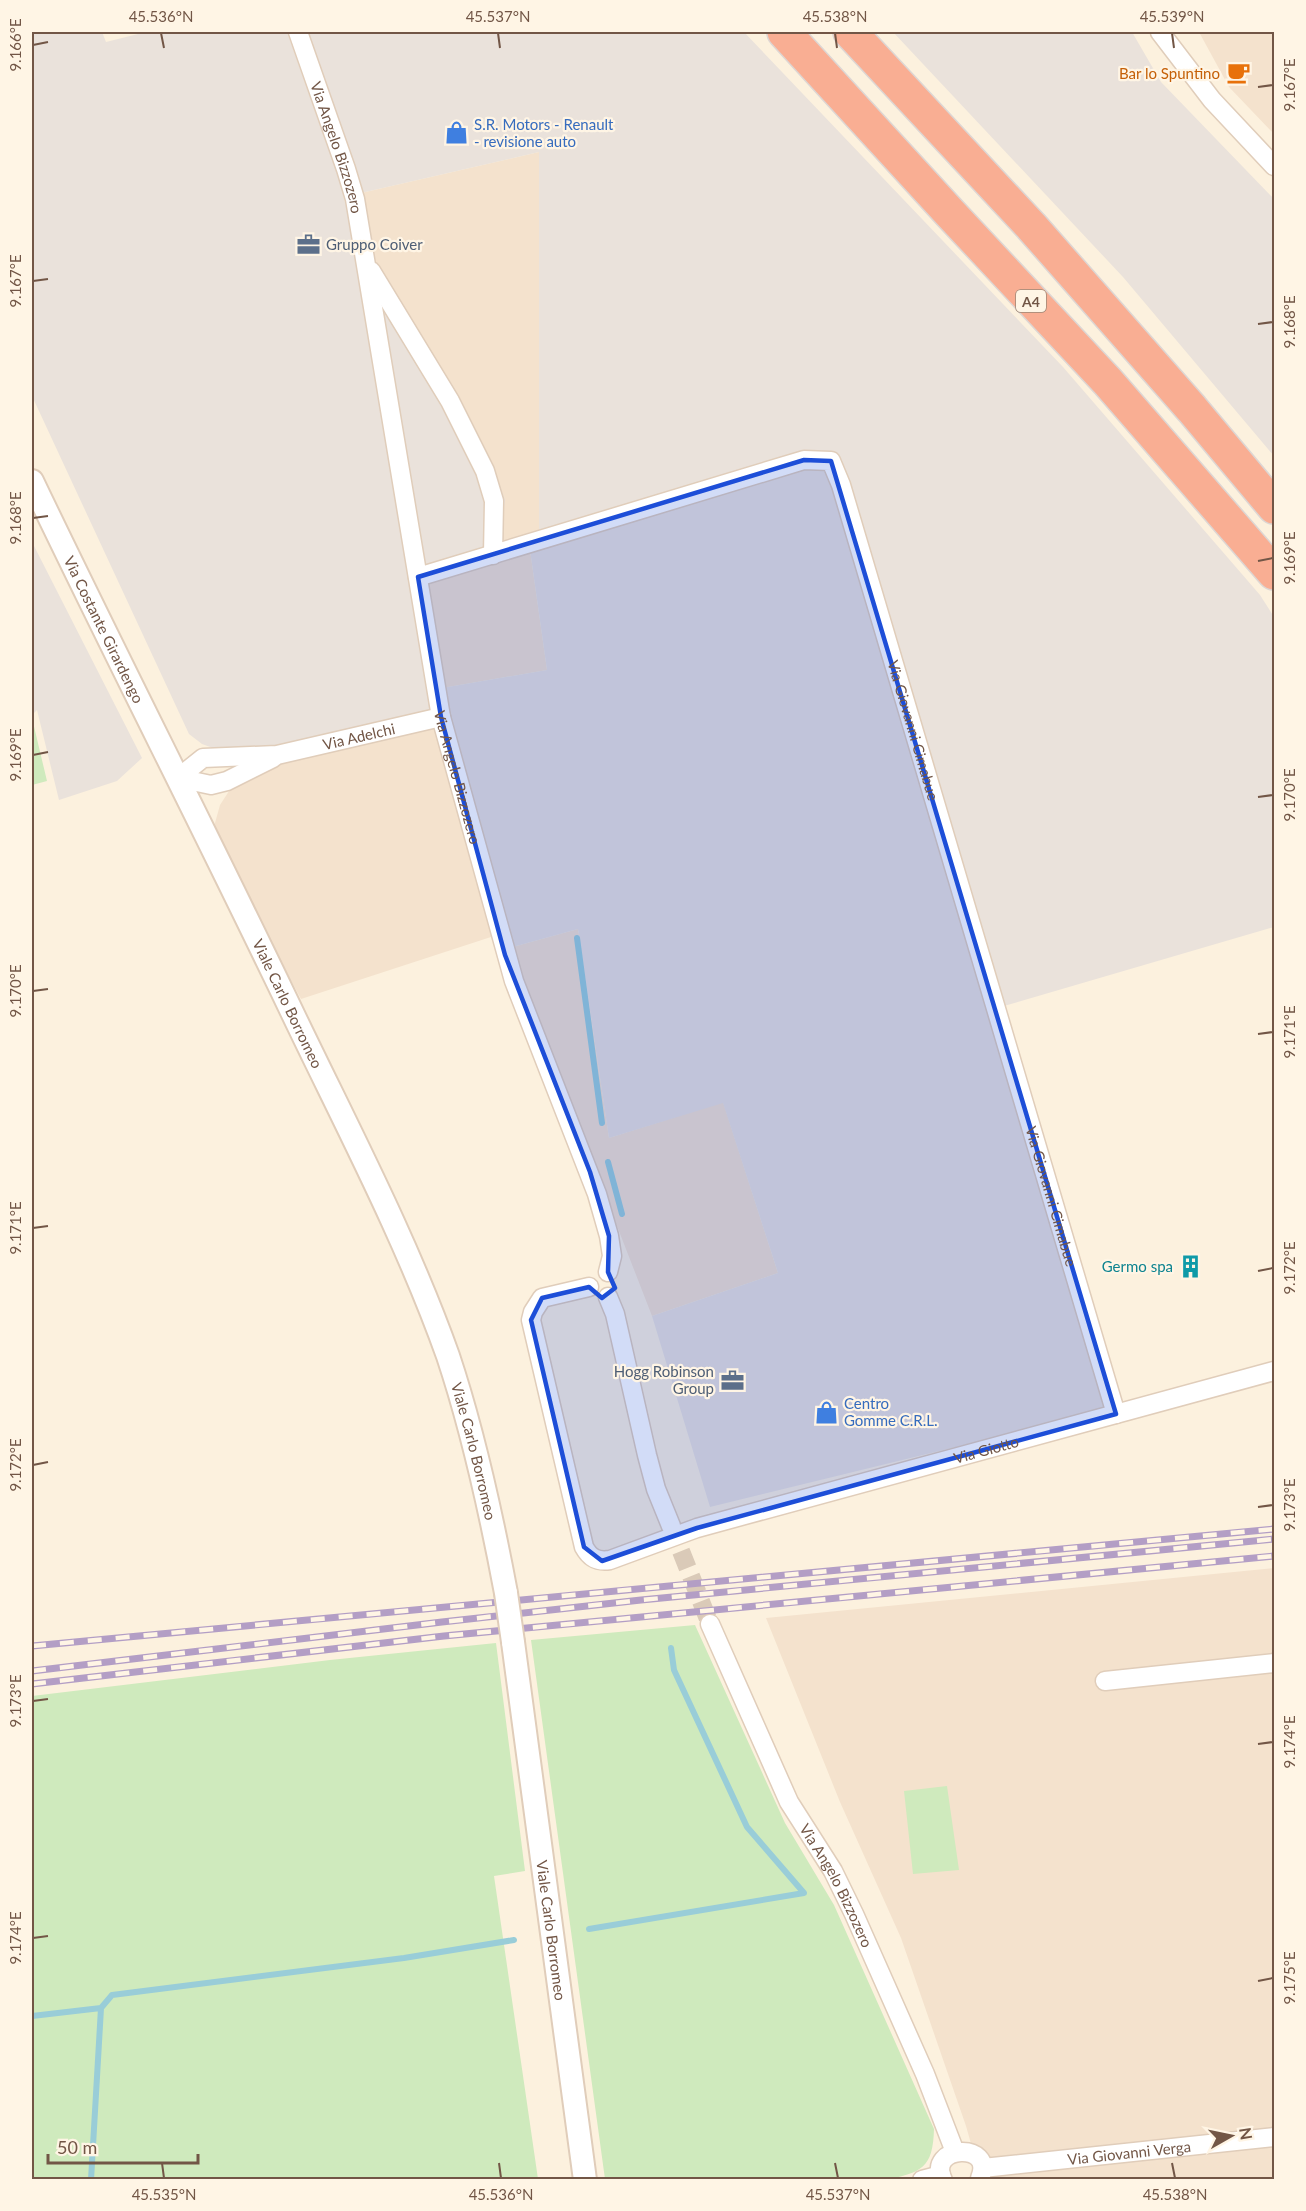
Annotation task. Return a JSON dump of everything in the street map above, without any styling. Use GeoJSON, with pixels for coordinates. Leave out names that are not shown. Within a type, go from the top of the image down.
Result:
{"type":"FeatureCollection","features":[{"type":"Feature","properties":{"kind":"highway","name":"A4"},"geometry":{"type":"LineString","coordinates":[[784,32],[1108,382],[1275,573]]}},
{"type":"Feature","properties":{"kind":"highway"},"geometry":{"type":"LineString","coordinates":[[850,32],[1039,234],[1275,507]]}},
{"type":"Feature","properties":{"kind":"highway"},"geometry":{"type":"LineString","coordinates":[[854,32],[874,57]]}},
{"type":"Feature","properties":{"kind":"street","name":"Via Angelo Bizzozero"},"geometry":{"type":"LineString","coordinates":[[298,32],[355,199],[441,717],[513,981],[597,1194],[612,1256],[608,1272]]}},
{"type":"Feature","properties":{"kind":"street"},"geometry":{"type":"LineString","coordinates":[[1160,32],[1212,100],[1275,166]]}},
{"type":"Feature","properties":{"kind":"street","name":"Via Angelo Bizzozero"},"geometry":{"type":"LineString","coordinates":[[367,265],[450,401],[482,463],[494,501],[493,555]]}},
{"type":"Feature","properties":{"kind":"street","name":"Via Giovanni Cimabue"},"geometry":{"type":"LineString","coordinates":[[418,577],[804,460],[831,461],[841,485],[1116,1414]]}},
{"type":"Feature","properties":{"kind":"street","name":"Via Costante Girardengo"},"geometry":{"type":"LineString","coordinates":[[32,481],[178,778]]}},
{"type":"Feature","properties":{"kind":"street","name":"Via Adelchi"},"geometry":{"type":"LineString","coordinates":[[277,755],[441,717]]}},
{"type":"Feature","properties":{"kind":"street"},"geometry":{"type":"LineString","coordinates":[[178,778],[211,785],[227,781],[277,755]]}},
{"type":"Feature","properties":{"kind":"street"},"geometry":{"type":"LineString","coordinates":[[178,778],[203,758],[277,755]]}},
{"type":"Feature","properties":{"kind":"street","name":"Viale Carlo Borromeo"},"geometry":{"type":"LineString","coordinates":[[178,778],[396,1229],[428,1304],[468,1420],[493,1524],[506,1593],[585,2180]]}},
{"type":"Feature","properties":{"kind":"street"},"geometry":{"type":"LineString","coordinates":[[597,1272],[608,1272],[616,1282],[608,1297],[596,1296],[589,1287],[589,1281],[597,1272]]}},
{"type":"Feature","properties":{"kind":"street","name":"Via Giotto"},"geometry":{"type":"LineString","coordinates":[[589,1287],[542,1298],[531,1320],[584,1547],[589,1555],[602,1562],[697,1528],[1275,1371]]}},
{"type":"Feature","properties":{"kind":"street"},"geometry":{"type":"LineString","coordinates":[[608,1297],[615,1314],[653,1477],[671,1526]]}},
{"type":"Feature","properties":{"kind":"street","name":"Via Angelo Bizzozero"},"geometry":{"type":"LineString","coordinates":[[710,1624],[789,1802],[833,1871],[854,1914],[922,2065],[955,2152]]}},
{"type":"Feature","properties":{"kind":"street"},"geometry":{"type":"LineString","coordinates":[[1105,1681],[1275,1663]]}},
{"type":"Feature","properties":{"kind":"street","name":"Via Giovanni Verga"},"geometry":{"type":"LineString","coordinates":[[981,2174],[1275,2137]]}},
{"type":"Feature","properties":{"kind":"street"},"geometry":{"type":"LineString","coordinates":[[922,2180],[942,2177],[941,2164],[949,2155],[962,2151],[973,2154],[981,2162],[981,2174]]}},
{"type":"Feature","properties":{"kind":"highlighted area"},"geometry":{"type":"Polygon","coordinates":[[[804,460],[831,461],[1116,1414],[697,1528],[602,1561],[584,1547],[531,1320],[542,1298],[589,1287],[602,1298],[615,1288],[608,1272],[609,1236],[590,1172],[505,955],[441,717],[418,577],[804,460]]]}},
{"type":"Feature","properties":{"kind":"shaded area"},"geometry":{"type":"Polygon","coordinates":[[[32,32],[102,32],[106,42],[146,32],[287,32],[339,179],[360,261],[374,259],[493,466],[505,500],[499,545],[409,573],[431,712],[275,750],[221,751],[202,744],[189,734],[32,396],[32,32]]]}},
{"type":"Feature","properties":{"kind":"shaded area"},"geometry":{"type":"Polygon","coordinates":[[[306,32],[744,32],[1063,367],[1260,595],[1274,617],[1274,927],[1004,1006],[833,459],[539,532],[539,152],[361,193],[306,32]]]}},
{"type":"Feature","properties":{"kind":"shaded area"},"geometry":{"type":"Polygon","coordinates":[[[893,32],[1132,32],[1161,82],[1274,199],[1274,456],[1123,277],[893,32]]]}},
{"type":"Feature","properties":{"kind":"shaded area"},"geometry":{"type":"Polygon","coordinates":[[[1199,32],[1274,32],[1274,134],[1229,87],[1199,32]]]}},
{"type":"Feature","properties":{"kind":"shaded area"},"geometry":{"type":"Polygon","coordinates":[[[539,152],[539,532],[499,545],[493,466],[374,259],[361,193],[539,152]]]}},
{"type":"Feature","properties":{"kind":"shaded area"},"geometry":{"type":"Polygon","coordinates":[[[803,467],[828,468],[1107,1410],[710,1507],[652,1316],[778,1273],[723,1103],[609,1138],[578,929],[509,948],[442,688],[547,670],[530,550],[803,467]]]}},
{"type":"Feature","properties":{"kind":"shaded area"},"geometry":{"type":"Polygon","coordinates":[[[32,542],[142,758],[117,781],[59,800],[37,710],[32,715],[32,542]]]}},
{"type":"Feature","properties":{"kind":"shaded area"},"geometry":{"type":"Polygon","coordinates":[[[530,550],[547,670],[442,688],[426,582],[530,550]]]}},
{"type":"Feature","properties":{"kind":"shaded area"},"geometry":{"type":"Polygon","coordinates":[[[435,726],[494,936],[301,999],[216,841],[215,823],[220,805],[231,788],[276,763],[435,726]]]}},
{"type":"Feature","properties":{"kind":"shaded area"},"geometry":{"type":"Polygon","coordinates":[[[578,929],[609,1138],[723,1102],[778,1273],[652,1316],[509,948],[578,929]]]}},
{"type":"Feature","properties":{"kind":"shaded area"},"geometry":{"type":"Polygon","coordinates":[[[1274,1568],[1274,2179],[981,2179],[966,2126],[901,1938],[840,1802],[766,1618],[1274,1568]]]}},
{"type":"Feature","properties":{"kind":"green space"},"geometry":{"type":"Polygon","coordinates":[[[32,718],[47,781],[32,785],[32,718]]]}},
{"type":"Feature","properties":{"kind":"green space"},"geometry":{"type":"Polygon","coordinates":[[[695,1625],[785,1823],[834,1905],[934,2129],[928,2161],[916,2171],[886,2180],[605,2179],[531,1640],[695,1625]]]}},
{"type":"Feature","properties":{"kind":"green space"},"geometry":{"type":"Polygon","coordinates":[[[496,1643],[525,1871],[494,1876],[538,2179],[32,2179],[32,1696],[330,1660],[496,1643]]]}},
{"type":"Feature","properties":{"kind":"green space"},"geometry":{"type":"Polygon","coordinates":[[[947,1786],[959,1870],[913,1874],[904,1791],[947,1786]]]}},
{"type":"Feature","properties":{"kind":"waterway"},"geometry":{"type":"LineString","coordinates":[[577,938],[602,1123]]}},
{"type":"Feature","properties":{"kind":"waterway"},"geometry":{"type":"LineString","coordinates":[[608,1162],[622,1214]]}},
{"type":"Feature","properties":{"kind":"waterway"},"geometry":{"type":"LineString","coordinates":[[589,1929],[804,1893],[747,1827],[674,1670],[671,1648]]}},
{"type":"Feature","properties":{"kind":"waterway"},"geometry":{"type":"LineString","coordinates":[[91,2180],[101,2008],[112,1995],[404,1958],[514,1940]]}},
{"type":"Feature","properties":{"kind":"waterway"},"geometry":{"type":"LineString","coordinates":[[32,2016],[101,2008]]}},
{"type":"Feature","properties":{"kind":"tunnel"},"geometry":{"type":"LineString","coordinates":[[671,1526],[710,1624]]}},
{"type":"Feature","properties":{"kind":"railway"},"geometry":{"type":"LineString","coordinates":[[32,1646],[1274,1529]]}},
{"type":"Feature","properties":{"kind":"railway"},"geometry":{"type":"LineString","coordinates":[[32,1671],[641,1600],[1274,1539]]}},
{"type":"Feature","properties":{"kind":"railway"},"geometry":{"type":"LineString","coordinates":[[32,1684],[444,1636],[1274,1556]]}},
{"type":"Feature","properties":{"kind":"place","name":"Bar lo Spuntino"},"geometry":{"type":"Point","coordinates":[1238,73]}},
{"type":"Feature","properties":{"kind":"place","name":"S.R. Motors - Renault - revisione auto"},"geometry":{"type":"Point","coordinates":[456,133]}},
{"type":"Feature","properties":{"kind":"place","name":"Gruppo Coiver"},"geometry":{"type":"Point","coordinates":[308,244]}},
{"type":"Feature","properties":{"kind":"place","name":"Germo spa"},"geometry":{"type":"Point","coordinates":[1191,1266]}},
{"type":"Feature","properties":{"kind":"place","name":"Hogg Robinson Group"},"geometry":{"type":"Point","coordinates":[732,1380]}},
{"type":"Feature","properties":{"kind":"place","name":"Centro Gomme C.R.L."},"geometry":{"type":"Point","coordinates":[826,1412]}}]}
